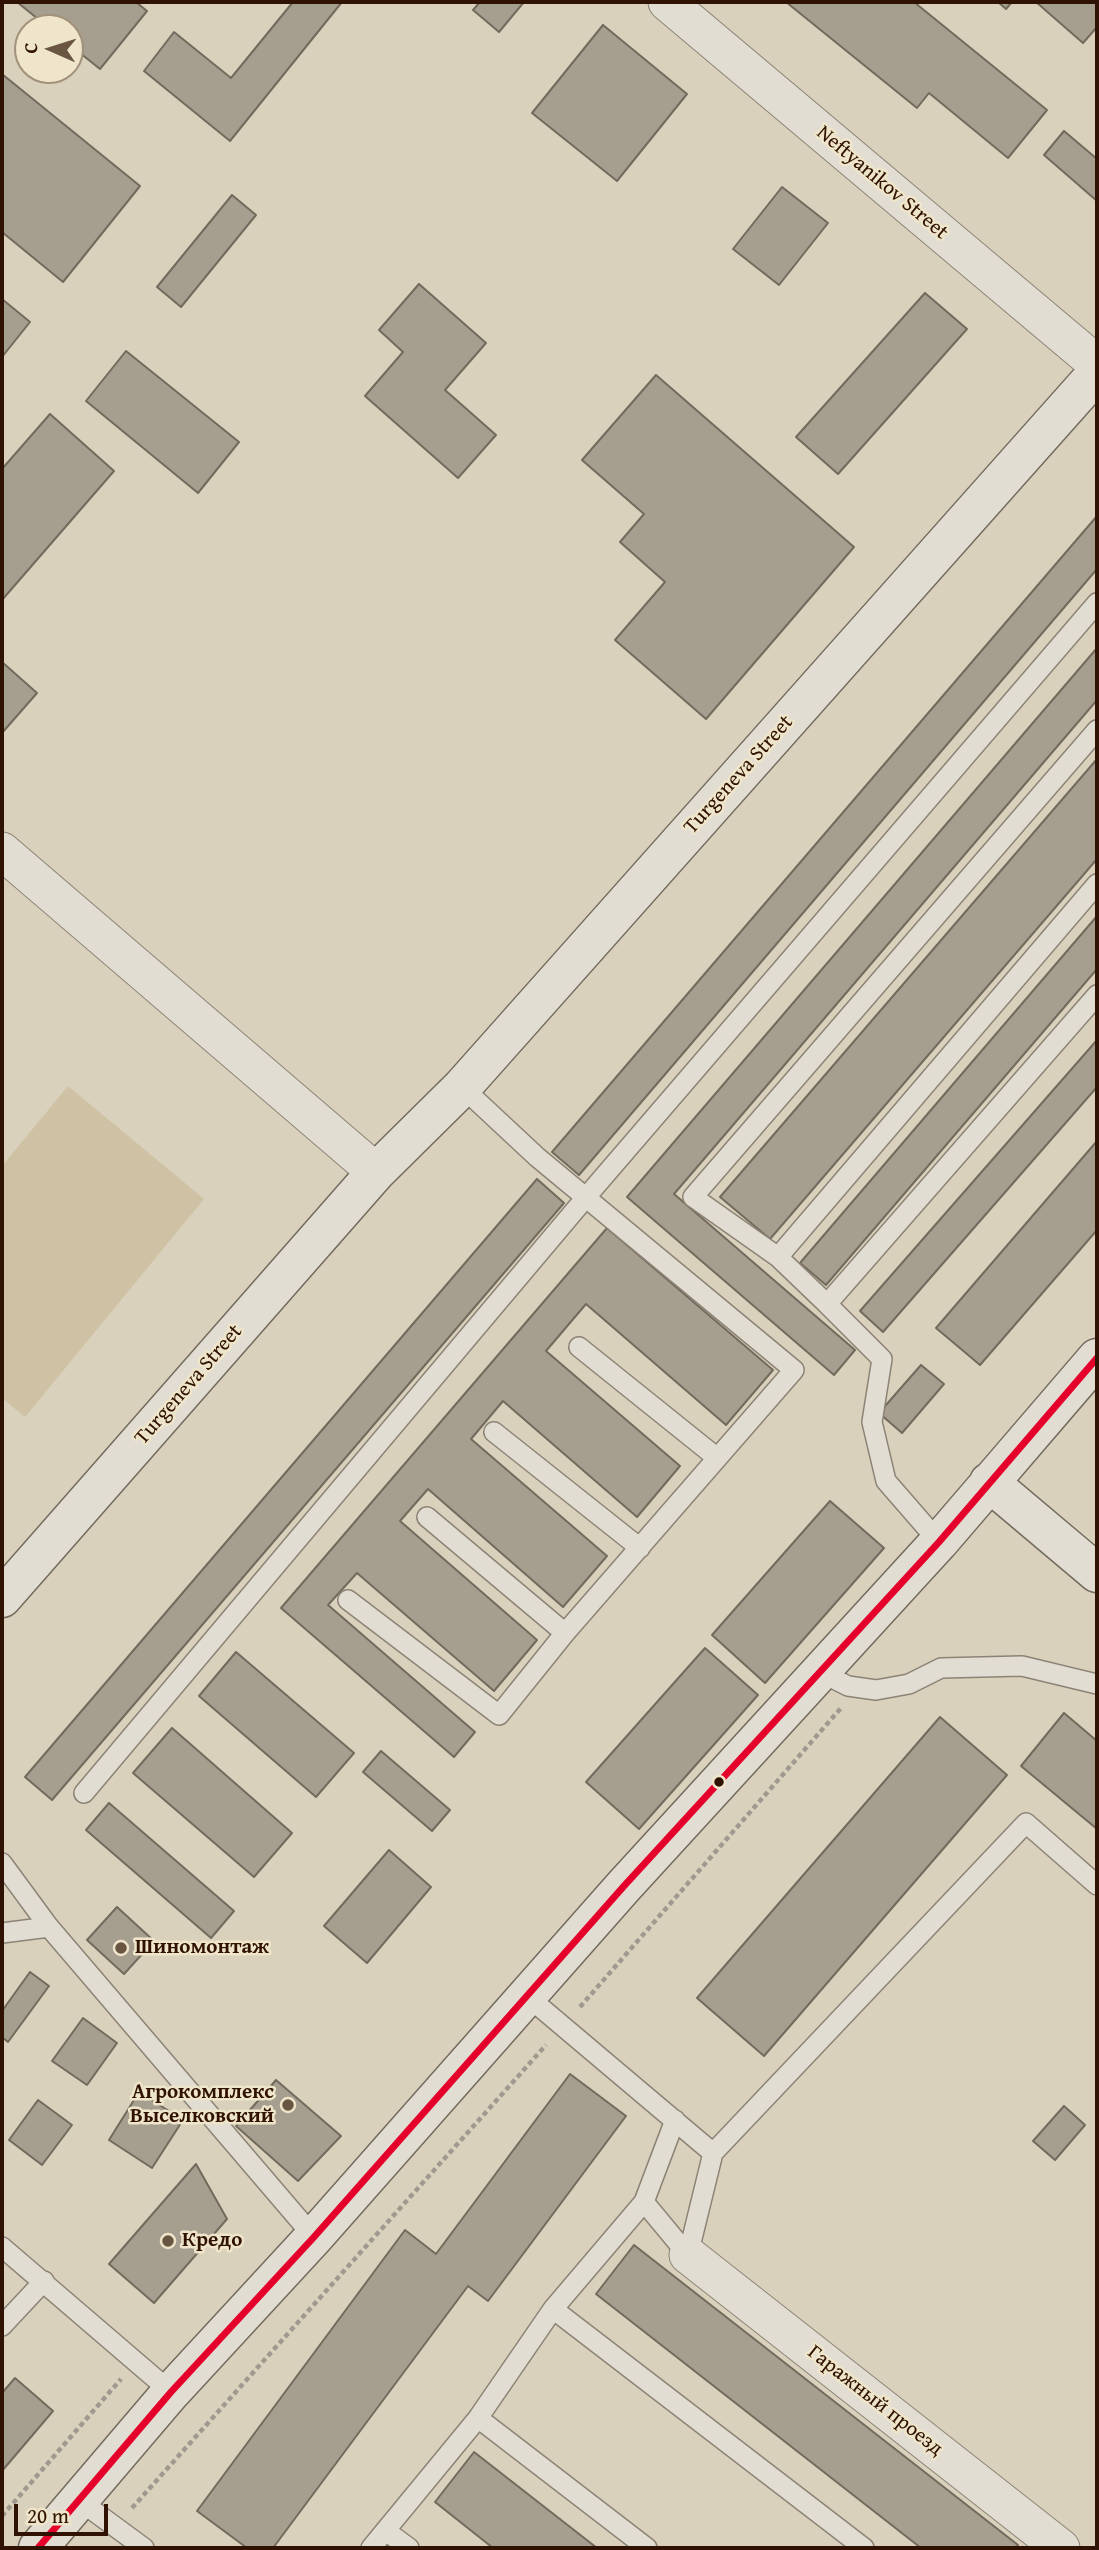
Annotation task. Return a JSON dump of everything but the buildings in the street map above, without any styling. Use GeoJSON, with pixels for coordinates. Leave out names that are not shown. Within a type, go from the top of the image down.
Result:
{"type":"FeatureCollection","features":[{"type":"Feature","properties":{"kind":"street","name":"Neftyanikov Street"},"geometry":{"type":"LineString","coordinates":[[667,2],[1097,365]]}},
{"type":"Feature","properties":{"kind":"street","name":"Turgeneva Street"},"geometry":{"type":"LineString","coordinates":[[2,1598],[376,1172],[462,1087],[1097,373]]}},
{"type":"Feature","properties":{"kind":"street"},"geometry":{"type":"LineString","coordinates":[[2,851],[376,1172]]}},
{"type":"Feature","properties":{"kind":"street"},"geometry":{"type":"LineString","coordinates":[[38,2548],[171,2392],[314,2237],[527,1996],[939,1542],[1097,1358]]}},
{"type":"Feature","properties":{"kind":"street"},"geometry":{"type":"LineString","coordinates":[[989,1482],[1097,1573]]}},
{"type":"Feature","properties":{"kind":"street","name":"Гаражный проезд"},"geometry":{"type":"LineString","coordinates":[[688,2255],[1061,2548]]}},
{"type":"Feature","properties":{"kind":"lane"},"geometry":{"type":"LineString","coordinates":[[84,1793],[587,1196],[1097,603]]}},
{"type":"Feature","properties":{"kind":"lane"},"geometry":{"type":"LineString","coordinates":[[939,1542],[886,1481],[872,1422],[882,1359],[778,1257],[693,1197],[1097,730]]}},
{"type":"Feature","properties":{"kind":"lane"},"geometry":{"type":"LineString","coordinates":[[778,1257],[1097,884]]}},
{"type":"Feature","properties":{"kind":"lane"},"geometry":{"type":"LineString","coordinates":[[827,1304],[1097,995]]}},
{"type":"Feature","properties":{"kind":"lane"},"geometry":{"type":"LineString","coordinates":[[348,1600],[499,1715],[565,1633],[794,1370],[537,1157],[462,1087]]}},
{"type":"Feature","properties":{"kind":"lane"},"geometry":{"type":"LineString","coordinates":[[579,1347],[716,1457]]}},
{"type":"Feature","properties":{"kind":"lane"},"geometry":{"type":"LineString","coordinates":[[494,1432],[640,1548]]}},
{"type":"Feature","properties":{"kind":"lane"},"geometry":{"type":"LineString","coordinates":[[427,1517],[565,1633]]}},
{"type":"Feature","properties":{"kind":"lane"},"geometry":{"type":"LineString","coordinates":[[820,1672],[848,1686],[876,1690],[909,1684],[941,1668],[1022,1666],[1097,1684]]}},
{"type":"Feature","properties":{"kind":"lane"},"geometry":{"type":"LineString","coordinates":[[688,2255],[713,2153],[1026,1823],[1097,1885]]}},
{"type":"Feature","properties":{"kind":"lane"},"geometry":{"type":"LineString","coordinates":[[2,1863],[49,1927],[314,2237]]}},
{"type":"Feature","properties":{"kind":"lane"},"geometry":{"type":"LineString","coordinates":[[2,1933],[49,1927]]}},
{"type":"Feature","properties":{"kind":"lane"},"geometry":{"type":"LineString","coordinates":[[527,1996],[713,2153]]}},
{"type":"Feature","properties":{"kind":"lane"},"geometry":{"type":"LineString","coordinates":[[372,2548],[478,2418],[553,2309],[644,2202],[675,2120]]}},
{"type":"Feature","properties":{"kind":"lane"},"geometry":{"type":"LineString","coordinates":[[644,2202],[688,2255]]}},
{"type":"Feature","properties":{"kind":"lane"},"geometry":{"type":"LineString","coordinates":[[2,2247],[171,2392]]}},
{"type":"Feature","properties":{"kind":"lane"},"geometry":{"type":"LineString","coordinates":[[2,2326],[44,2281]]}},
{"type":"Feature","properties":{"kind":"lane"},"geometry":{"type":"LineString","coordinates":[[553,2309],[864,2548]]}},
{"type":"Feature","properties":{"kind":"lane"},"geometry":{"type":"LineString","coordinates":[[478,2418],[647,2548]]}},
{"type":"Feature","properties":{"kind":"lane"},"geometry":{"type":"LineString","coordinates":[[80,2501],[144,2548]]}},
{"type":"Feature","properties":{"kind":"lane"},"geometry":{"type":"LineString","coordinates":[[386,2531],[409,2548]]}},
{"type":"Feature","properties":{"kind":"path"},"geometry":{"type":"LineString","coordinates":[[115,2527],[563,2026],[859,1688]]}},
{"type":"Feature","properties":{"kind":"path"},"geometry":{"type":"LineString","coordinates":[[2,2515],[137,2362]]}},
{"type":"Feature","properties":{"kind":"shaded area"},"geometry":{"type":"Polygon","coordinates":[[[68,1086],[204,1199],[25,1417],[2,1398],[2,1166],[68,1086]]]}},
{"type":"Feature","properties":{"kind":"transit line"},"geometry":{"type":"LineString","coordinates":[[38,2548],[171,2392],[314,2237],[624,1886],[939,1542],[1097,1358]]}},
{"type":"Feature","properties":{"kind":"place","name":"Шиномонтаж"},"geometry":{"type":"Point","coordinates":[121,1948]}},
{"type":"Feature","properties":{"kind":"place","name":"Агрокомплекс Выселковский"},"geometry":{"type":"Point","coordinates":[288,2105]}},
{"type":"Feature","properties":{"kind":"place","name":"Кредо"},"geometry":{"type":"Point","coordinates":[168,2241]}}]}
